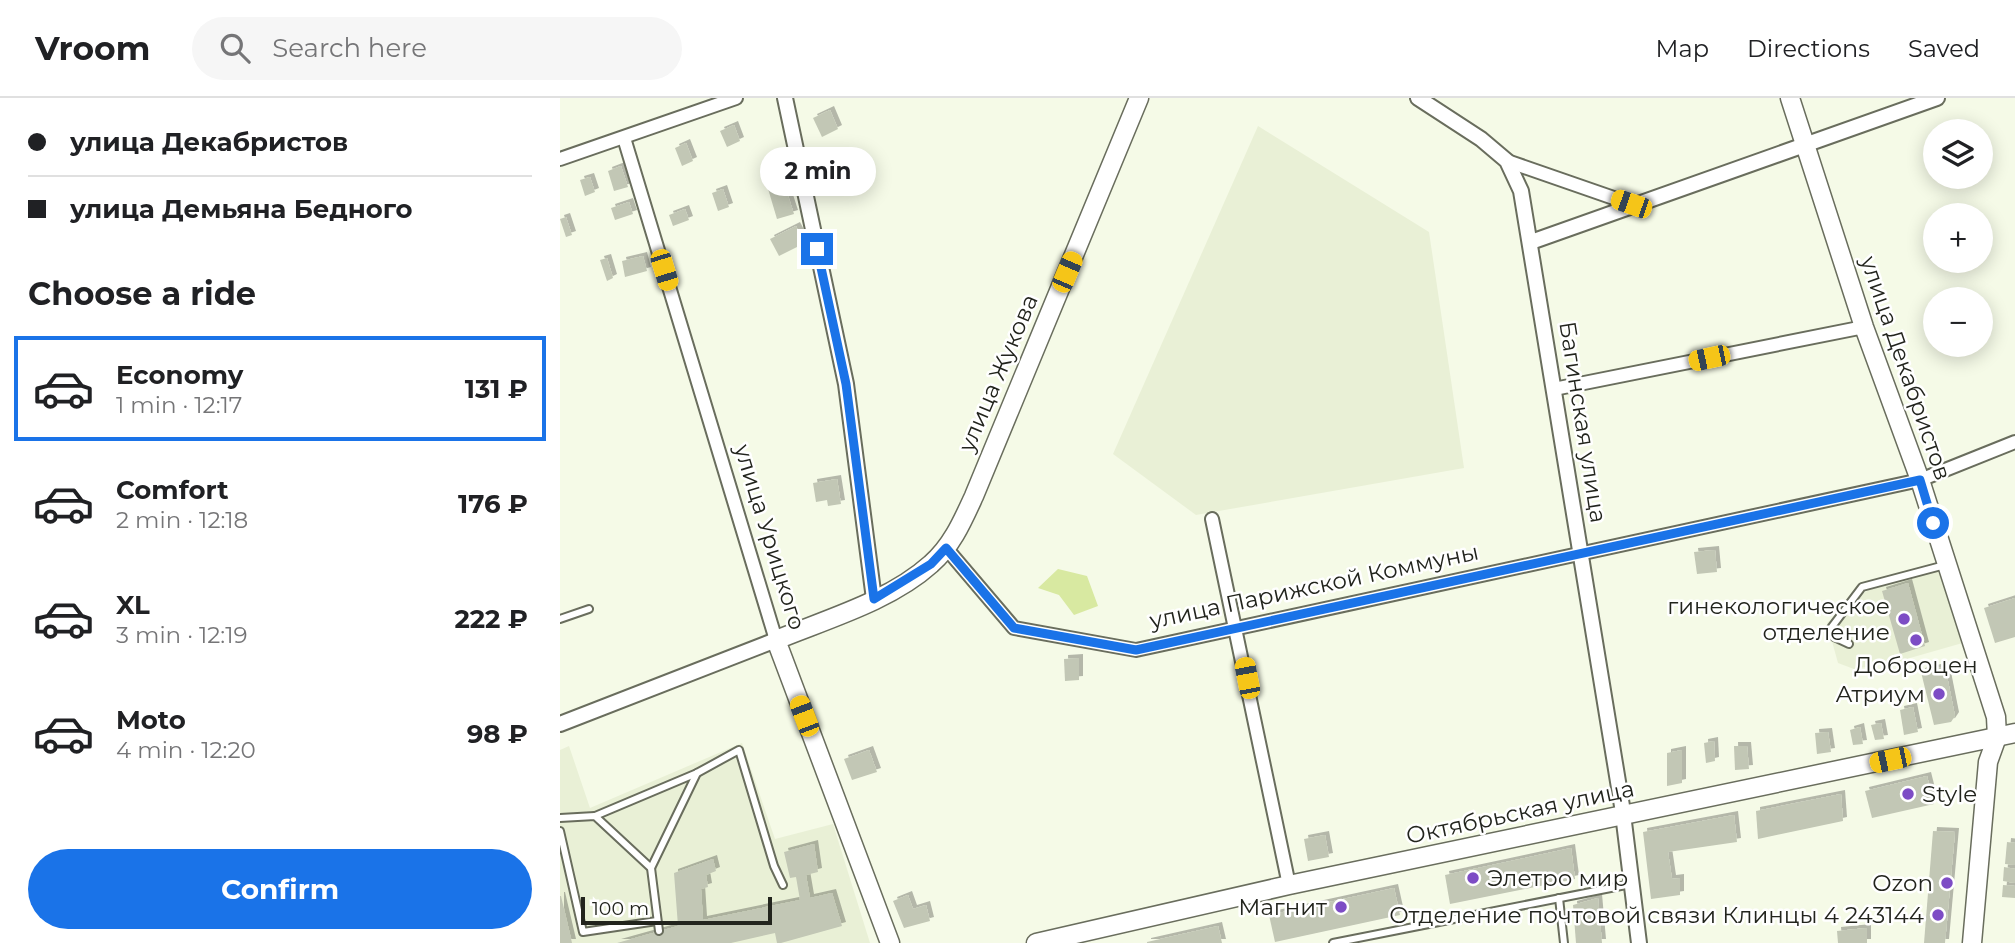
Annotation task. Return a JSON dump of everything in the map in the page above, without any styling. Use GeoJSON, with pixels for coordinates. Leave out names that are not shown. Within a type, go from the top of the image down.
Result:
{"type":"FeatureCollection","features":[{"type":"Feature","properties":{"kind":"main road","name":"улица Жукова"},"geometry":{"type":"LineString","coordinates":[[946,548],[974,496],[1139,98]]}},
{"type":"Feature","properties":{"kind":"main road","name":"улица Декабристов"},"geometry":{"type":"LineString","coordinates":[[1790,98],[1864,327],[1920,480],[1945,565],[1996,717],[1997,737],[1988,762],[1972,943]]}},
{"type":"Feature","properties":{"kind":"main road"},"geometry":{"type":"LineString","coordinates":[[776,640],[874,599],[931,564],[946,548]]}},
{"type":"Feature","properties":{"kind":"main road","name":"улица Урицкого"},"geometry":{"type":"LineString","coordinates":[[776,640],[890,943]]}},
{"type":"Feature","properties":{"kind":"main road","name":"Октябрьская улица"},"geometry":{"type":"LineString","coordinates":[[1036,943],[1068,940],[1289,886],[2015,733]]}},
{"type":"Feature","properties":{"kind":"street"},"geometry":{"type":"LineString","coordinates":[[560,159],[736,98]]}},
{"type":"Feature","properties":{"kind":"street"},"geometry":{"type":"LineString","coordinates":[[785,98],[846,384],[874,599]]}},
{"type":"Feature","properties":{"kind":"street"},"geometry":{"type":"LineString","coordinates":[[1418,98],[1481,139],[1507,161],[1631,204]]}},
{"type":"Feature","properties":{"kind":"street"},"geometry":{"type":"LineString","coordinates":[[1531,242],[1631,204],[1805,146],[1937,98]]}},
{"type":"Feature","properties":{"kind":"street","name":"улица Урицкого"},"geometry":{"type":"LineString","coordinates":[[624,138],[776,640]]}},
{"type":"Feature","properties":{"kind":"street","name":"Багинская улица"},"geometry":{"type":"LineString","coordinates":[[1507,161],[1521,191],[1531,242],[1623,816],[1639,943]]}},
{"type":"Feature","properties":{"kind":"street"},"geometry":{"type":"LineString","coordinates":[[1554,389],[1864,327]]}},
{"type":"Feature","properties":{"kind":"street","name":"улица Парижской Коммуны"},"geometry":{"type":"LineString","coordinates":[[946,548],[1014,628],[1136,650],[1920,480],[2015,442]]}},
{"type":"Feature","properties":{"kind":"street"},"geometry":{"type":"LineString","coordinates":[[1212,519],[1289,886]]}},
{"type":"Feature","properties":{"kind":"street"},"geometry":{"type":"LineString","coordinates":[[560,724],[776,640]]}},
{"type":"Feature","properties":{"kind":"street"},"geometry":{"type":"LineString","coordinates":[[1997,737],[2015,741]]}},
{"type":"Feature","properties":{"kind":"lane"},"geometry":{"type":"LineString","coordinates":[[1849,644],[1834,637],[1831,628],[1862,587],[1945,565]]}},
{"type":"Feature","properties":{"kind":"lane"},"geometry":{"type":"LineString","coordinates":[[560,619],[589,609]]}},
{"type":"Feature","properties":{"kind":"lane"},"geometry":{"type":"LineString","coordinates":[[560,818],[595,816],[697,773],[740,750],[774,866],[783,884]]}},
{"type":"Feature","properties":{"kind":"lane"},"geometry":{"type":"LineString","coordinates":[[659,931],[651,868],[697,773]]}},
{"type":"Feature","properties":{"kind":"lane"},"geometry":{"type":"LineString","coordinates":[[595,816],[651,868]]}},
{"type":"Feature","properties":{"kind":"lane"},"geometry":{"type":"LineString","coordinates":[[560,831],[583,932],[657,921]]}},
{"type":"Feature","properties":{"kind":"lane"},"geometry":{"type":"LineString","coordinates":[[1333,943],[1633,883]]}},
{"type":"Feature","properties":{"kind":"lane"},"geometry":{"type":"LineString","coordinates":[[1559,898],[1564,943]]}},
{"type":"Feature","properties":{"kind":"shaded area"},"geometry":{"type":"Polygon","coordinates":[[[1258,126],[1429,232],[1464,468],[1196,515],[1113,454],[1258,126]]]}},
{"type":"Feature","properties":{"kind":"shaded area"},"geometry":{"type":"Polygon","coordinates":[[[1058,569],[1087,576],[1098,606],[1074,615],[1059,595],[1038,588],[1058,569]]]}},
{"type":"Feature","properties":{"kind":"shaded area"},"geometry":{"type":"Polygon","coordinates":[[[1942,569],[1966,642],[1896,662],[1854,669],[1838,663],[1827,623],[1851,601],[1877,585],[1942,569]]]}},
{"type":"Feature","properties":{"kind":"shaded area"},"geometry":{"type":"Polygon","coordinates":[[[742,743],[775,839],[833,824],[870,943],[560,943],[560,750],[569,746],[590,808],[742,743]]]}},
{"type":"Feature","properties":{"kind":"building"},"geometry":{"type":"Polygon","coordinates":[[[830,110],[838,129],[822,137],[813,118],[830,110]]]}},
{"type":"Feature","properties":{"kind":"building"},"geometry":{"type":"Polygon","coordinates":[[[734,125],[740,141],[727,147],[720,131],[734,125]]]}},
{"type":"Feature","properties":{"kind":"building"},"geometry":{"type":"Polygon","coordinates":[[[686,143],[693,161],[682,166],[675,148],[686,143]]]}},
{"type":"Feature","properties":{"kind":"building"},"geometry":{"type":"Polygon","coordinates":[[[621,166],[628,187],[614,191],[608,171],[621,166]]]}},
{"type":"Feature","properties":{"kind":"building"},"geometry":{"type":"Polygon","coordinates":[[[590,177],[595,192],[585,196],[580,180],[590,177]]]}},
{"type":"Feature","properties":{"kind":"building"},"geometry":{"type":"Polygon","coordinates":[[[782,177],[794,214],[777,219],[766,182],[782,177]]]}},
{"type":"Feature","properties":{"kind":"building"},"geometry":{"type":"Polygon","coordinates":[[[723,189],[729,207],[718,211],[712,193],[723,189]]]}},
{"type":"Feature","properties":{"kind":"building"},"geometry":{"type":"Polygon","coordinates":[[[629,202],[633,214],[615,220],[611,208],[629,202]]]}},
{"type":"Feature","properties":{"kind":"building"},"geometry":{"type":"Polygon","coordinates":[[[685,209],[689,220],[673,226],[669,215],[685,209]]]}},
{"type":"Feature","properties":{"kind":"building"},"geometry":{"type":"Polygon","coordinates":[[[566,217],[572,235],[566,237],[560,219],[566,217]]]}},
{"type":"Feature","properties":{"kind":"building"},"geometry":{"type":"Polygon","coordinates":[[[796,226],[805,243],[779,256],[770,239],[796,226]]]}},
{"type":"Feature","properties":{"kind":"building"},"geometry":{"type":"Polygon","coordinates":[[[643,256],[647,271],[625,277],[622,261],[643,256]]]}},
{"type":"Feature","properties":{"kind":"building"},"geometry":{"type":"Polygon","coordinates":[[[607,258],[613,278],[607,281],[600,260],[607,258]]]}},
{"type":"Feature","properties":{"kind":"building"},"geometry":{"type":"Polygon","coordinates":[[[837,479],[841,504],[828,506],[827,500],[816,502],[813,483],[837,479]]]}},
{"type":"Feature","properties":{"kind":"building"},"geometry":{"type":"Polygon","coordinates":[[[1715,550],[1717,572],[1697,574],[1694,552],[1715,550]]]}},
{"type":"Feature","properties":{"kind":"building","name":"гинекологическое отделение"},"geometry":{"type":"Polygon","coordinates":[[[1908,583],[1925,646],[1900,654],[1882,591],[1908,583]]]}},
{"type":"Feature","properties":{"kind":"building"},"geometry":{"type":"Polygon","coordinates":[[[2015,598],[2015,637],[1995,643],[1984,608],[2015,598]]]}},
{"type":"Feature","properties":{"kind":"building"},"geometry":{"type":"Polygon","coordinates":[[[1079,658],[1079,680],[1065,681],[1064,659],[1079,658]]]}},
{"type":"Feature","properties":{"kind":"building","name":"Атриум"},"geometry":{"type":"Polygon","coordinates":[[[1945,666],[1955,716],[1951,722],[1934,725],[1921,672],[1945,666]]]}},
{"type":"Feature","properties":{"kind":"building"},"geometry":{"type":"Polygon","coordinates":[[[1913,707],[1918,732],[1904,735],[1900,710],[1913,707]]]}},
{"type":"Feature","properties":{"kind":"building"},"geometry":{"type":"Polygon","coordinates":[[[1881,723],[1884,739],[1875,740],[1871,725],[1881,723]]]}},
{"type":"Feature","properties":{"kind":"building"},"geometry":{"type":"Polygon","coordinates":[[[1860,727],[1863,744],[1853,745],[1850,730],[1860,727]]]}},
{"type":"Feature","properties":{"kind":"building"},"geometry":{"type":"Polygon","coordinates":[[[1828,732],[1831,752],[1817,754],[1815,733],[1828,732]]]}},
{"type":"Feature","properties":{"kind":"building"},"geometry":{"type":"Polygon","coordinates":[[[1714,741],[1715,761],[1706,763],[1704,743],[1714,741]]]}},
{"type":"Feature","properties":{"kind":"building"},"geometry":{"type":"Polygon","coordinates":[[[1734,746],[1747,746],[1749,769],[1735,770],[1734,746]]]}},
{"type":"Feature","properties":{"kind":"building"},"geometry":{"type":"Polygon","coordinates":[[[869,750],[877,772],[852,780],[844,759],[869,750]]]}},
{"type":"Feature","properties":{"kind":"building"},"geometry":{"type":"Polygon","coordinates":[[[1682,750],[1682,783],[1667,786],[1667,753],[1682,750]]]}},
{"type":"Feature","properties":{"kind":"building"},"geometry":{"type":"Polygon","coordinates":[[[1927,776],[1934,804],[1872,818],[1865,791],[1927,776]]]}},
{"type":"Feature","properties":{"kind":"building"},"geometry":{"type":"Polygon","coordinates":[[[1841,794],[1843,821],[1758,839],[1756,811],[1841,794]]]}},
{"type":"Feature","properties":{"kind":"building"},"geometry":{"type":"Polygon","coordinates":[[[1734,815],[1737,842],[1668,852],[1672,879],[1680,878],[1680,895],[1651,899],[1643,832],[1734,815]]]}},
{"type":"Feature","properties":{"kind":"building"},"geometry":{"type":"Polygon","coordinates":[[[1933,831],[1955,832],[1945,943],[1924,943],[1933,831]]]}},
{"type":"Feature","properties":{"kind":"building"},"geometry":{"type":"Polygon","coordinates":[[[1325,835],[1329,857],[1308,861],[1304,839],[1325,835]]]}},
{"type":"Feature","properties":{"kind":"building"},"geometry":{"type":"Polygon","coordinates":[[[2007,842],[2015,843],[2015,865],[2005,864],[2007,842]]]}},
{"type":"Feature","properties":{"kind":"building"},"geometry":{"type":"Polygon","coordinates":[[[814,844],[818,872],[806,875],[810,898],[832,893],[842,926],[781,943],[777,943],[775,933],[731,943],[617,943],[678,926],[674,873],[713,859],[716,871],[706,875],[708,887],[701,889],[703,920],[800,900],[796,877],[790,878],[784,852],[814,844]]]}},
{"type":"Feature","properties":{"kind":"building"},"geometry":{"type":"Polygon","coordinates":[[[1571,848],[1575,879],[1450,904],[1445,875],[1571,848]]]}},
{"type":"Feature","properties":{"kind":"building"},"geometry":{"type":"Polygon","coordinates":[[[2004,867],[2015,869],[2015,883],[2003,881],[2004,867]]]}},
{"type":"Feature","properties":{"kind":"building"},"geometry":{"type":"Polygon","coordinates":[[[2003,885],[2015,886],[2015,898],[2002,897],[2003,885]]]}},
{"type":"Feature","properties":{"kind":"building"},"geometry":{"type":"Polygon","coordinates":[[[1394,888],[1400,915],[1275,942],[1269,915],[1394,888]]]}},
{"type":"Feature","properties":{"kind":"building"},"geometry":{"type":"Polygon","coordinates":[[[908,895],[913,909],[926,905],[930,921],[904,928],[893,901],[908,895]]]}},
{"type":"Feature","properties":{"kind":"building"},"geometry":{"type":"Polygon","coordinates":[[[561,896],[572,943],[560,943],[561,896]]]}},
{"type":"Feature","properties":{"kind":"building"},"geometry":{"type":"Polygon","coordinates":[[[1598,898],[1602,943],[1576,943],[1573,905],[1598,898]]]}},
{"type":"Feature","properties":{"kind":"building"},"geometry":{"type":"Polygon","coordinates":[[[1218,926],[1222,943],[1147,943],[1147,942],[1218,926]]]}},
{"type":"Feature","properties":{"kind":"building"},"geometry":{"type":"Polygon","coordinates":[[[1867,928],[1867,943],[1838,943],[1837,931],[1867,928]]]}},
{"type":"Feature","properties":{"kind":"place","name":"гинекологическое отделение"},"geometry":{"type":"Point","coordinates":[1904,619]}},
{"type":"Feature","properties":{"kind":"place","name":"Доброцен"},"geometry":{"type":"Point","coordinates":[1916,640]}},
{"type":"Feature","properties":{"kind":"place","name":"Атриум"},"geometry":{"type":"Point","coordinates":[1939,694]}},
{"type":"Feature","properties":{"kind":"place","name":"Style"},"geometry":{"type":"Point","coordinates":[1908,794]}},
{"type":"Feature","properties":{"kind":"place","name":"Элетро мир"},"geometry":{"type":"Point","coordinates":[1473,878]}},
{"type":"Feature","properties":{"kind":"place","name":"Ozon"},"geometry":{"type":"Point","coordinates":[1947,883]}},
{"type":"Feature","properties":{"kind":"place","name":"Магнит"},"geometry":{"type":"Point","coordinates":[1341,907]}},
{"type":"Feature","properties":{"kind":"place","name":"Отделение почтовой связи Клинцы 4 243144"},"geometry":{"type":"Point","coordinates":[1938,915]}},
{"type":"Feature","properties":{"kind":"route"},"geometry":{"type":"LineString","coordinates":[[817,249],[846,384],[874,599],[913,577],[931,564],[946,548],[1014,628],[1136,650],[1920,480],[1933,523]]}}]}
